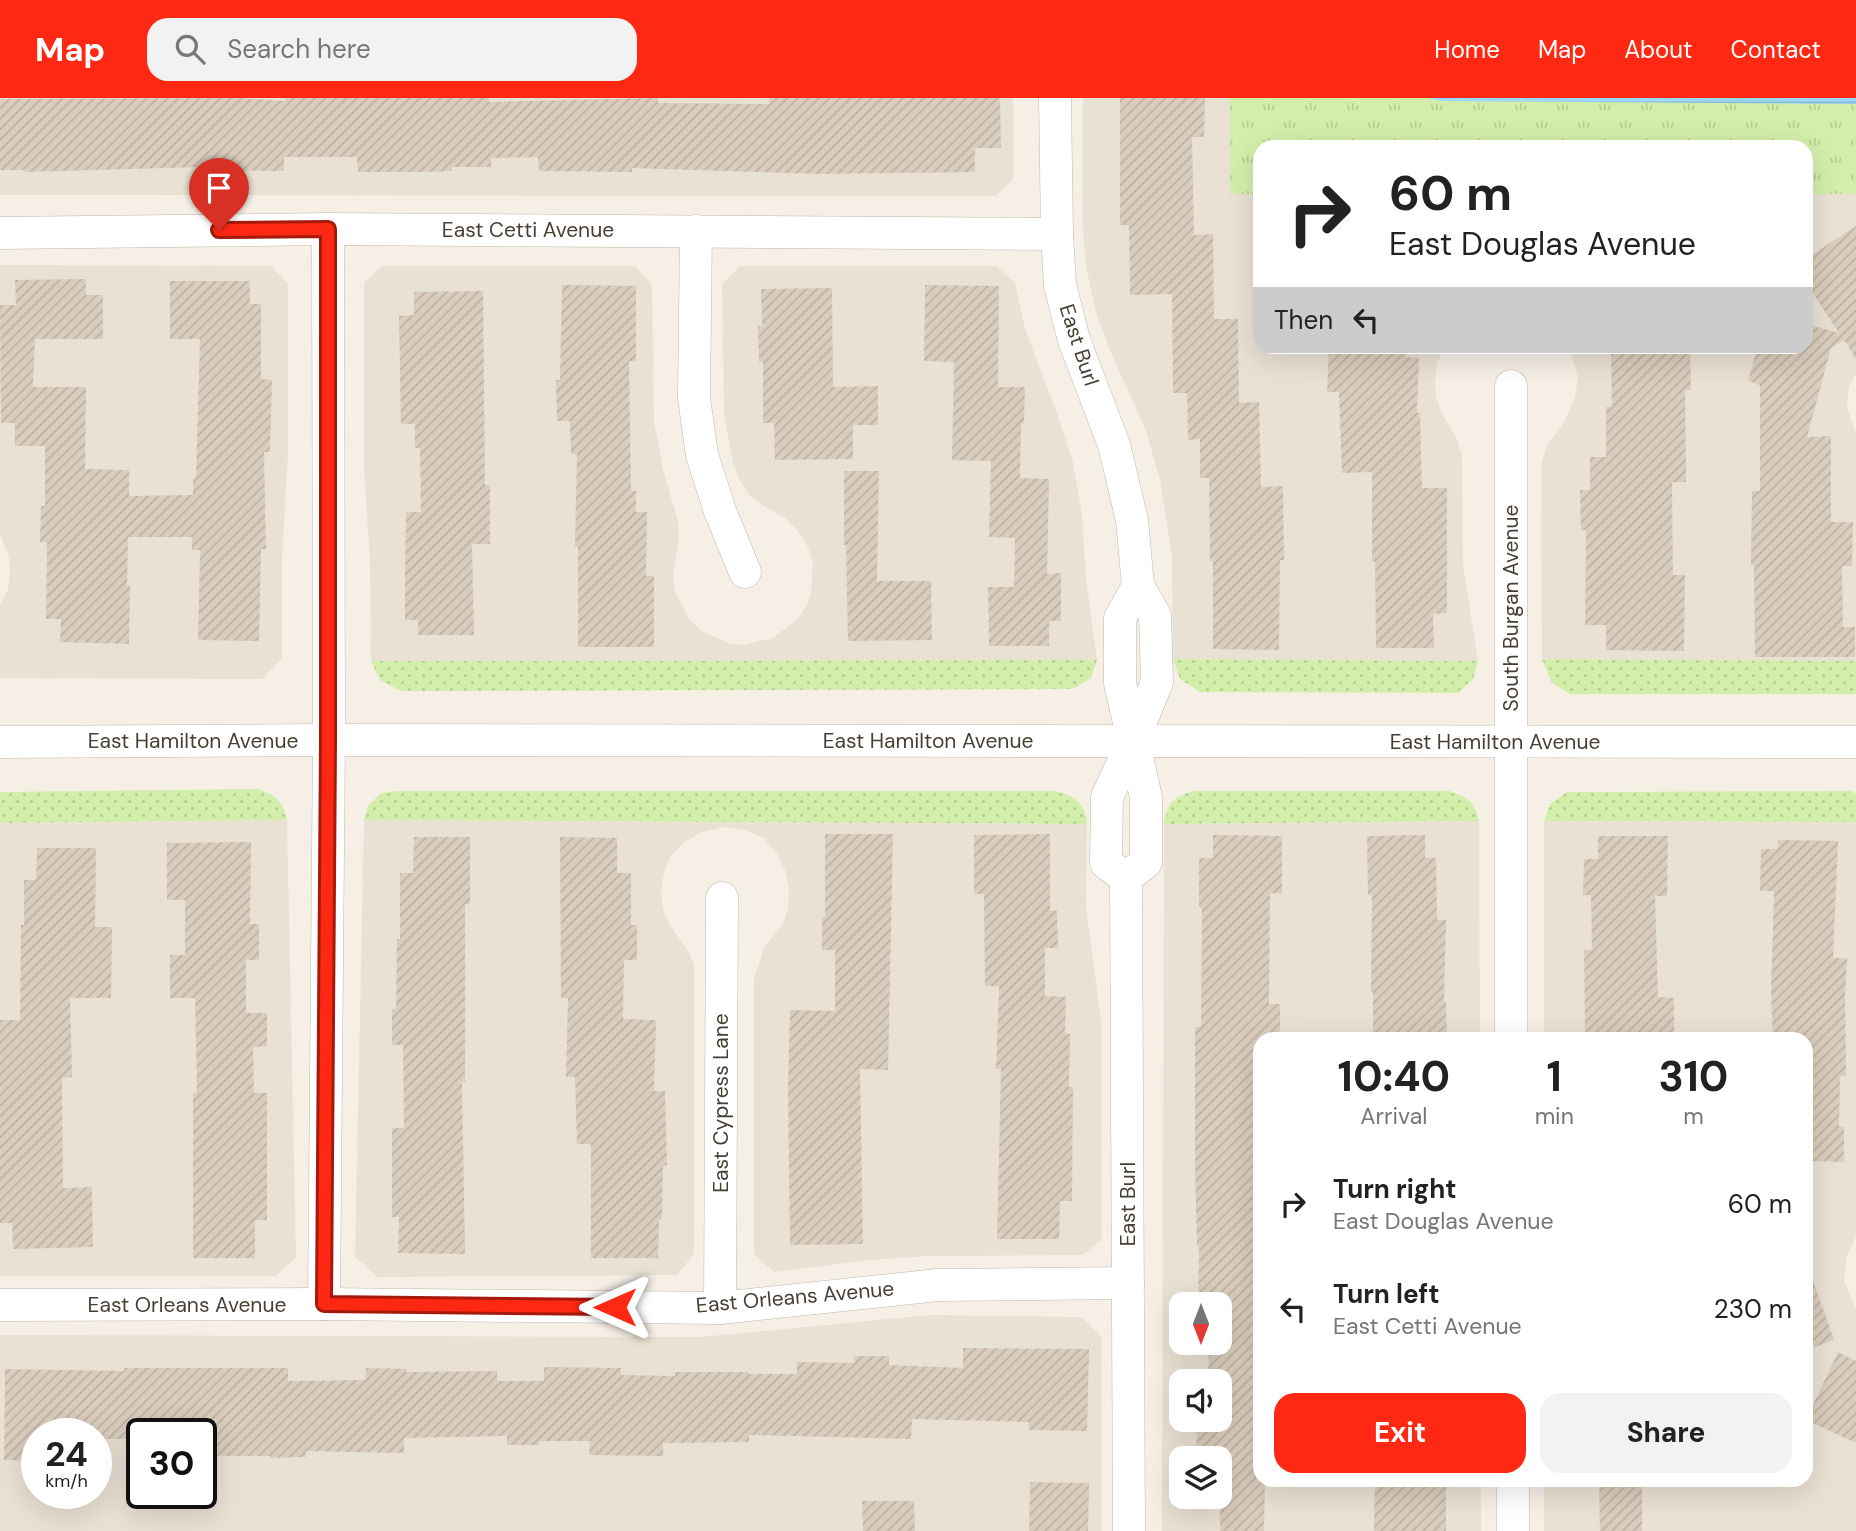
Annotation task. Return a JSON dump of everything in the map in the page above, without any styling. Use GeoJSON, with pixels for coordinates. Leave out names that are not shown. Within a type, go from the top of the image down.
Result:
{"type":"FeatureCollection","features":[{"type":"Feature","properties":{"kind":"street","name":"East Burl"},"geometry":{"type":"LineString","coordinates":[[1055,98],[1060,285],[1074,340],[1114,445],[1132,520],[1138,586],[1156,615],[1157,682],[1133,741],[1146,797],[1146,862],[1126,878],[1129,1531]]}},
{"type":"Feature","properties":{"kind":"street","name":"East Cetti Avenue"},"geometry":{"type":"LineString","coordinates":[[0,233],[328,229],[1057,234]]}},
{"type":"Feature","properties":{"kind":"street"},"geometry":{"type":"LineString","coordinates":[[324,1304],[328,229]]}},
{"type":"Feature","properties":{"kind":"street"},"geometry":{"type":"LineString","coordinates":[[696,231],[694,398],[702,455],[720,511],[745,572]]}},
{"type":"Feature","properties":{"kind":"street","name":"South Burgan Avenue"},"geometry":{"type":"LineString","coordinates":[[1511,386],[1511,1032]]}},
{"type":"Feature","properties":{"kind":"street","name":"East Hamilton Avenue"},"geometry":{"type":"LineString","coordinates":[[0,742],[1856,742]]}},
{"type":"Feature","properties":{"kind":"street","name":"East Cypress Lane"},"geometry":{"type":"LineString","coordinates":[[720,1308],[722,898]]}},
{"type":"Feature","properties":{"kind":"street","name":"East Orleans Avenue"},"geometry":{"type":"LineString","coordinates":[[0,1305],[324,1304],[720,1308],[938,1285],[1128,1283]]}},
{"type":"Feature","properties":{"kind":"street"},"geometry":{"type":"LineString","coordinates":[[1513,1487],[1513,1531]]}},
{"type":"Feature","properties":{"kind":"shaded area"},"geometry":{"type":"Polygon","coordinates":[[[0,98],[1013,98],[1013,179],[996,196],[0,195],[0,98]]]}},
{"type":"Feature","properties":{"kind":"shaded area"},"geometry":{"type":"Polygon","coordinates":[[[1083,98],[1230,98],[1230,194],[1253,194],[1253,354],[1442,354],[1437,363],[1436,396],[1442,414],[1457,439],[1462,456],[1463,565],[1478,661],[1173,659],[1172,556],[1160,480],[1146,431],[1096,312],[1086,266],[1083,228],[1083,98]]]}},
{"type":"Feature","properties":{"kind":"shaded area"},"geometry":{"type":"Polygon","coordinates":[[[1813,194],[1856,194],[1856,373],[1849,387],[1847,408],[1856,433],[1856,661],[1542,659],[1541,466],[1547,445],[1562,426],[1575,398],[1578,377],[1571,354],[1813,354],[1813,194]]]}},
{"type":"Feature","properties":{"kind":"shaded area"},"geometry":{"type":"Polygon","coordinates":[[[0,265],[271,266],[288,283],[288,454],[282,558],[282,659],[262,679],[0,678],[0,605],[8,589],[10,573],[9,558],[0,534],[0,265]]]}},
{"type":"Feature","properties":{"kind":"shaded area"},"geometry":{"type":"Polygon","coordinates":[[[382,266],[635,266],[652,284],[654,421],[663,470],[678,521],[679,539],[673,576],[675,592],[689,619],[700,630],[728,643],[743,645],[773,638],[797,620],[811,593],[813,562],[798,531],[785,518],[750,496],[733,463],[724,414],[722,284],[740,266],[996,266],[1015,283],[1025,329],[1073,463],[1082,514],[1086,579],[1097,660],[371,661],[370,561],[364,469],[364,283],[382,266]]]}},
{"type":"Feature","properties":{"kind":"shaded area"},"geometry":{"type":"Polygon","coordinates":[[[287,820],[296,1257],[276,1276],[0,1276],[0,823],[287,820]]]}},
{"type":"Feature","properties":{"kind":"shaded area"},"geometry":{"type":"Polygon","coordinates":[[[364,820],[1087,824],[1086,907],[1101,1020],[1101,1240],[1082,1255],[928,1256],[774,1272],[754,1254],[754,979],[764,948],[783,924],[788,908],[789,887],[777,854],[764,838],[745,830],[724,827],[701,832],[683,843],[670,857],[661,890],[663,909],[670,925],[694,965],[694,1254],[677,1275],[378,1277],[355,1257],[364,820]]]}},
{"type":"Feature","properties":{"kind":"shaded area"},"geometry":{"type":"Polygon","coordinates":[[[1479,821],[1480,1032],[1253,1032],[1253,1487],[1481,1487],[1481,1531],[1162,1531],[1164,824],[1479,821]]]}},
{"type":"Feature","properties":{"kind":"shaded area"},"geometry":{"type":"Polygon","coordinates":[[[1544,821],[1856,822],[1856,1236],[1846,1259],[1844,1281],[1856,1310],[1856,1531],[1544,1531],[1544,1487],[1813,1487],[1813,1032],[1544,1032],[1544,821]]]}},
{"type":"Feature","properties":{"kind":"shaded area"},"geometry":{"type":"Polygon","coordinates":[[[930,1315],[1082,1317],[1101,1336],[1101,1531],[0,1531],[0,1335],[701,1337],[930,1315]]]}},
{"type":"Feature","properties":{"kind":"green space"},"geometry":{"type":"Polygon","coordinates":[[[1230,98],[1856,98],[1856,194],[1813,194],[1813,140],[1253,140],[1253,194],[1230,194],[1230,98]]]}},
{"type":"Feature","properties":{"kind":"green space"},"geometry":{"type":"Polygon","coordinates":[[[1173,659],[1478,661],[1473,679],[1458,693],[1200,692],[1180,679],[1173,659]]]}},
{"type":"Feature","properties":{"kind":"green space"},"geometry":{"type":"Polygon","coordinates":[[[1542,659],[1856,661],[1856,694],[1570,694],[1552,683],[1542,659]]]}},
{"type":"Feature","properties":{"kind":"green space"},"geometry":{"type":"Polygon","coordinates":[[[1097,660],[1091,678],[1073,689],[401,691],[380,680],[371,661],[1097,660]]]}},
{"type":"Feature","properties":{"kind":"green space"},"geometry":{"type":"Polygon","coordinates":[[[258,789],[278,800],[287,820],[0,823],[0,792],[258,789]]]}},
{"type":"Feature","properties":{"kind":"green space"},"geometry":{"type":"Polygon","coordinates":[[[1055,791],[1078,801],[1087,824],[364,820],[368,806],[381,793],[1055,791]]]}},
{"type":"Feature","properties":{"kind":"green space"},"geometry":{"type":"Polygon","coordinates":[[[1193,791],[1449,791],[1469,801],[1475,808],[1479,821],[1164,824],[1172,802],[1193,791]]]}},
{"type":"Feature","properties":{"kind":"green space"},"geometry":{"type":"Polygon","coordinates":[[[1851,791],[1856,794],[1856,822],[1544,821],[1550,804],[1567,792],[1851,791]]]}},
{"type":"Feature","properties":{"kind":"water"},"geometry":{"type":"Polygon","coordinates":[[[1427,98],[1856,98],[1856,104],[1443,101],[1427,98]]]}},
{"type":"Feature","properties":{"kind":"building"},"geometry":{"type":"Polygon","coordinates":[[[236,98],[285,101],[285,98],[489,98],[489,102],[658,98],[658,103],[769,104],[769,98],[1000,98],[1001,148],[975,148],[975,172],[820,174],[632,168],[632,172],[539,171],[538,157],[491,158],[491,167],[452,167],[452,171],[418,172],[358,172],[357,157],[284,157],[284,171],[201,170],[201,167],[25,172],[0,170],[0,99],[236,98]]]}},
{"type":"Feature","properties":{"kind":"building"},"geometry":{"type":"Polygon","coordinates":[[[1120,98],[1205,98],[1204,137],[1192,137],[1194,235],[1213,234],[1214,319],[1238,319],[1239,403],[1259,402],[1261,487],[1283,486],[1284,560],[1280,560],[1279,650],[1213,649],[1209,478],[1200,478],[1200,439],[1188,440],[1187,393],[1173,393],[1172,294],[1130,295],[1129,225],[1120,225],[1120,98]]]}},
{"type":"Feature","properties":{"kind":"building"},"geometry":{"type":"Polygon","coordinates":[[[1856,226],[1856,359],[1844,340],[1831,348],[1807,437],[1831,436],[1831,522],[1853,522],[1852,566],[1842,566],[1843,627],[1855,627],[1855,657],[1755,657],[1754,565],[1751,565],[1752,491],[1760,491],[1760,385],[1748,381],[1756,354],[1813,354],[1813,326],[1839,333],[1813,294],[1813,254],[1856,226]]]}},
{"type":"Feature","properties":{"kind":"building"},"geometry":{"type":"Polygon","coordinates":[[[86,279],[86,295],[103,295],[103,339],[35,339],[33,387],[86,387],[85,469],[129,470],[129,496],[193,495],[193,478],[196,477],[200,339],[170,339],[170,281],[250,281],[250,304],[261,304],[261,379],[272,380],[270,452],[264,452],[266,549],[261,549],[259,641],[198,640],[200,550],[192,550],[192,537],[128,537],[129,644],[60,642],[61,619],[46,619],[47,542],[40,542],[41,506],[45,506],[45,446],[15,446],[15,423],[1,423],[0,305],[16,305],[15,280],[86,279]]]}},
{"type":"Feature","properties":{"kind":"building"},"geometry":{"type":"Polygon","coordinates":[[[562,285],[636,286],[636,361],[629,361],[631,491],[636,491],[636,512],[647,512],[646,576],[654,576],[654,647],[578,647],[578,547],[575,547],[577,454],[571,454],[570,421],[557,421],[556,380],[560,380],[562,285]]]}},
{"type":"Feature","properties":{"kind":"building"},"geometry":{"type":"Polygon","coordinates":[[[925,285],[999,286],[998,387],[1025,387],[1020,478],[1049,479],[1047,574],[1061,573],[1061,621],[1049,621],[1049,646],[989,646],[988,587],[1014,587],[1015,538],[989,537],[991,461],[952,460],[954,362],[924,361],[925,285]]]}},
{"type":"Feature","properties":{"kind":"building"},"geometry":{"type":"Polygon","coordinates":[[[832,288],[833,387],[878,386],[878,425],[853,425],[853,459],[775,460],[774,423],[763,423],[763,362],[759,362],[758,326],[762,326],[761,289],[832,288]]]}},
{"type":"Feature","properties":{"kind":"building"},"geometry":{"type":"Polygon","coordinates":[[[483,291],[485,485],[490,485],[490,544],[472,544],[474,635],[418,635],[418,620],[405,620],[405,576],[406,512],[421,512],[420,448],[415,448],[415,424],[401,424],[399,316],[414,315],[414,292],[483,291]]]}},
{"type":"Feature","properties":{"kind":"building"},"geometry":{"type":"Polygon","coordinates":[[[1329,354],[1406,354],[1406,357],[1419,358],[1417,413],[1420,413],[1422,488],[1447,488],[1447,613],[1433,614],[1434,648],[1376,648],[1372,472],[1342,473],[1339,392],[1327,392],[1329,354]]]}},
{"type":"Feature","properties":{"kind":"building"},"geometry":{"type":"Polygon","coordinates":[[[1611,354],[1690,354],[1691,390],[1685,390],[1686,482],[1672,482],[1673,575],[1685,575],[1684,651],[1606,650],[1606,625],[1585,625],[1586,530],[1581,530],[1580,490],[1590,490],[1590,457],[1606,457],[1606,407],[1612,407],[1611,354]]]}},
{"type":"Feature","properties":{"kind":"building"},"geometry":{"type":"Polygon","coordinates":[[[844,471],[879,471],[877,581],[931,581],[932,640],[848,641],[844,471]]]}},
{"type":"Feature","properties":{"kind":"building"},"geometry":{"type":"Polygon","coordinates":[[[825,834],[893,834],[888,1070],[860,1069],[863,1244],[790,1245],[790,1010],[835,1011],[835,950],[822,950],[822,917],[825,917],[825,834]]]}},
{"type":"Feature","properties":{"kind":"building"},"geometry":{"type":"Polygon","coordinates":[[[1050,834],[1050,911],[1057,911],[1058,948],[1045,948],[1045,996],[1066,997],[1065,1034],[1070,1034],[1069,1087],[1073,1087],[1072,1201],[1060,1201],[1059,1239],[997,1239],[1001,1069],[996,1069],[999,986],[985,986],[984,894],[974,894],[974,835],[1050,834]]]}},
{"type":"Feature","properties":{"kind":"building"},"geometry":{"type":"Polygon","coordinates":[[[1213,835],[1282,836],[1282,894],[1270,893],[1269,1004],[1280,1004],[1280,1032],[1253,1032],[1253,1487],[1265,1487],[1264,1531],[1220,1531],[1220,1509],[1232,1509],[1232,1446],[1196,1446],[1197,1432],[1232,1432],[1232,1369],[1208,1369],[1209,1355],[1232,1355],[1232,1292],[1198,1292],[1195,1027],[1201,1027],[1202,908],[1199,907],[1199,858],[1213,858],[1213,835]]]}},
{"type":"Feature","properties":{"kind":"building"},"geometry":{"type":"Polygon","coordinates":[[[1425,835],[1425,858],[1436,858],[1437,920],[1446,920],[1444,1002],[1447,1032],[1373,1032],[1372,895],[1368,895],[1367,836],[1425,835]]]}},
{"type":"Feature","properties":{"kind":"building"},"geometry":{"type":"Polygon","coordinates":[[[1598,836],[1668,836],[1667,896],[1655,896],[1658,997],[1674,998],[1674,1032],[1585,1032],[1584,950],[1592,950],[1591,895],[1583,895],[1584,859],[1598,859],[1598,836]]]}},
{"type":"Feature","properties":{"kind":"building"},"geometry":{"type":"Polygon","coordinates":[[[414,837],[470,837],[470,904],[465,904],[465,1082],[462,1082],[465,1254],[398,1253],[399,1217],[392,1217],[392,1128],[404,1128],[403,1045],[392,1045],[392,1009],[396,1009],[400,873],[413,873],[414,837]]]}},
{"type":"Feature","properties":{"kind":"building"},"geometry":{"type":"Polygon","coordinates":[[[560,837],[617,838],[617,873],[631,873],[631,925],[637,925],[637,960],[624,960],[623,1019],[656,1020],[654,1091],[665,1091],[667,1165],[663,1166],[658,1258],[591,1258],[591,1144],[577,1144],[575,1077],[566,1077],[568,998],[561,998],[560,837]]]}},
{"type":"Feature","properties":{"kind":"building"},"geometry":{"type":"Polygon","coordinates":[[[1778,840],[1838,841],[1833,958],[1847,958],[1846,1076],[1840,1076],[1839,1126],[1844,1127],[1844,1162],[1813,1161],[1813,1032],[1773,1032],[1774,891],[1760,891],[1761,849],[1777,849],[1778,840]]]}},
{"type":"Feature","properties":{"kind":"building"},"geometry":{"type":"Polygon","coordinates":[[[251,842],[250,924],[259,924],[259,960],[246,960],[246,1013],[267,1013],[267,1046],[253,1047],[254,1093],[267,1093],[267,1220],[255,1220],[255,1258],[193,1258],[193,1093],[197,1093],[195,998],[170,998],[170,955],[185,955],[185,900],[167,900],[167,843],[251,842]]]}},
{"type":"Feature","properties":{"kind":"building"},"geometry":{"type":"Polygon","coordinates":[[[37,848],[96,848],[95,927],[112,927],[111,998],[70,998],[72,1077],[62,1078],[63,1188],[92,1187],[93,1247],[13,1249],[12,1223],[0,1223],[0,1020],[20,1020],[24,880],[36,880],[37,848]]]}},
{"type":"Feature","properties":{"kind":"building"},"geometry":{"type":"Polygon","coordinates":[[[1813,1280],[1834,1340],[1813,1348],[1813,1280]]]}},
{"type":"Feature","properties":{"kind":"building"},"geometry":{"type":"Polygon","coordinates":[[[963,1348],[1089,1349],[1087,1431],[1029,1430],[1029,1422],[912,1419],[911,1439],[749,1435],[749,1442],[663,1443],[663,1456],[589,1455],[590,1441],[539,1441],[539,1445],[507,1445],[507,1436],[404,1438],[404,1453],[306,1451],[306,1457],[270,1458],[217,1456],[217,1418],[126,1418],[126,1439],[112,1439],[112,1418],[21,1418],[21,1461],[4,1460],[5,1369],[124,1371],[124,1368],[288,1368],[288,1381],[365,1380],[366,1368],[406,1369],[406,1372],[497,1371],[497,1381],[544,1381],[544,1367],[621,1368],[621,1375],[675,1376],[675,1372],[797,1374],[797,1362],[854,1363],[854,1356],[889,1356],[889,1365],[963,1368],[963,1348]]]}},
{"type":"Feature","properties":{"kind":"building"},"geometry":{"type":"Polygon","coordinates":[[[1838,1352],[1856,1361],[1856,1443],[1813,1423],[1813,1405],[1838,1352]]]}},
{"type":"Feature","properties":{"kind":"building"},"geometry":{"type":"Polygon","coordinates":[[[1030,1482],[1089,1483],[1088,1531],[1029,1531],[1030,1482]]]}},
{"type":"Feature","properties":{"kind":"building"},"geometry":{"type":"Polygon","coordinates":[[[1375,1487],[1446,1487],[1446,1531],[1374,1531],[1375,1487]]]}},
{"type":"Feature","properties":{"kind":"building"},"geometry":{"type":"Polygon","coordinates":[[[1599,1487],[1642,1487],[1642,1531],[1600,1531],[1599,1487]]]}},
{"type":"Feature","properties":{"kind":"building"},"geometry":{"type":"Polygon","coordinates":[[[862,1501],[914,1501],[915,1531],[863,1531],[862,1501]]]}},
{"type":"Feature","properties":{"kind":"route"},"geometry":{"type":"LineString","coordinates":[[219,230],[328,229],[324,1304],[615,1307]]}}]}
